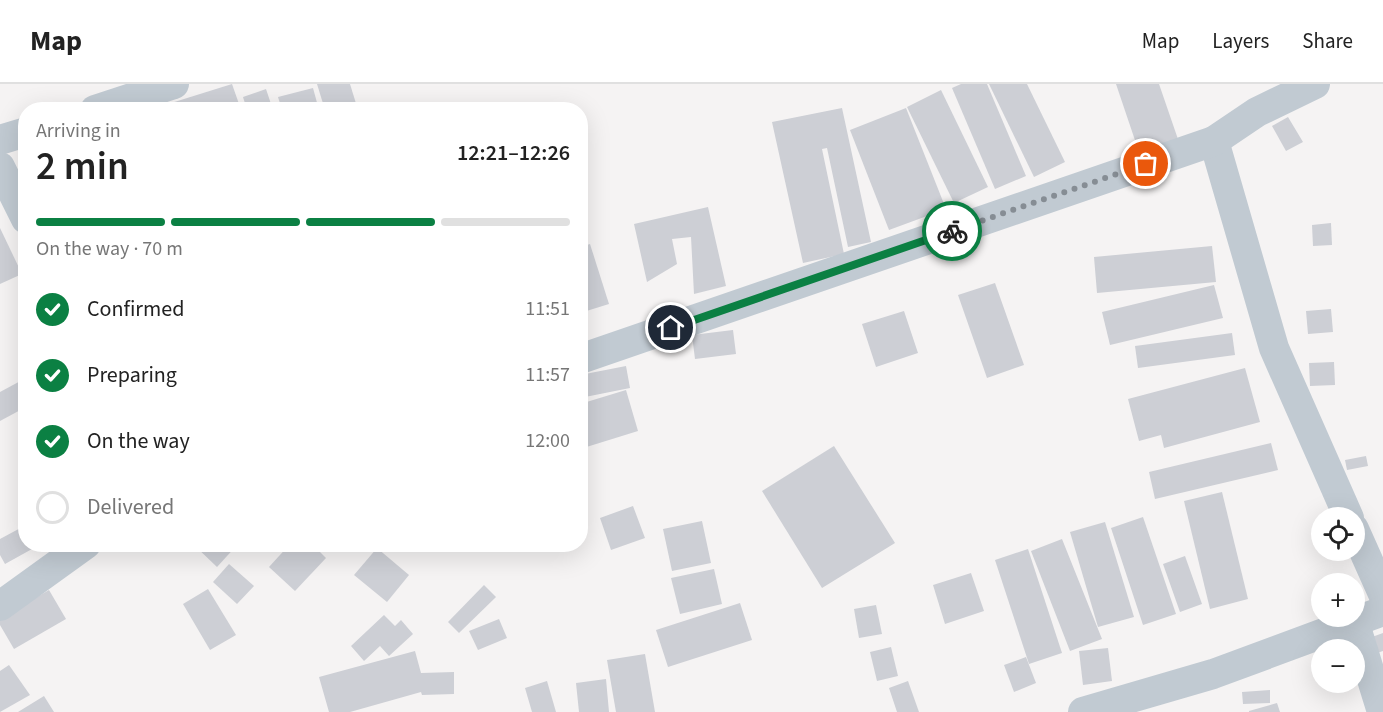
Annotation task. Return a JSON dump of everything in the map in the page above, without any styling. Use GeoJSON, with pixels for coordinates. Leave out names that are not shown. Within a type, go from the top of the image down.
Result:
{"type":"FeatureCollection","features":[{"type":"Feature","properties":{"kind":"street"},"geometry":{"type":"LineString","coordinates":[[119,102],[174,84]]}},
{"type":"Feature","properties":{"kind":"street"},"geometry":{"type":"LineString","coordinates":[[588,356],[1214,141],[1257,112],[1315,84]]}},
{"type":"Feature","properties":{"kind":"street"},"geometry":{"type":"LineString","coordinates":[[0,140],[18,134]]}},
{"type":"Feature","properties":{"kind":"street"},"geometry":{"type":"LineString","coordinates":[[1214,141],[1274,348],[1344,507]]}},
{"type":"Feature","properties":{"kind":"street"},"geometry":{"type":"LineString","coordinates":[[0,167],[18,203]]}},
{"type":"Feature","properties":{"kind":"street"},"geometry":{"type":"LineString","coordinates":[[0,606],[75,552]]}},
{"type":"Feature","properties":{"kind":"street"},"geometry":{"type":"LineString","coordinates":[[1365,554],[1383,594]]}},
{"type":"Feature","properties":{"kind":"street"},"geometry":{"type":"LineString","coordinates":[[1365,617],[1383,611]]}},
{"type":"Feature","properties":{"kind":"street"},"geometry":{"type":"LineString","coordinates":[[1083,712],[1213,674],[1338,627]]}},
{"type":"Feature","properties":{"kind":"street"},"geometry":{"type":"LineString","coordinates":[[1356,627],[1382,712]]}},
{"type":"Feature","properties":{"kind":"building"},"geometry":{"type":"Polygon","coordinates":[[[232,84],[238,102],[174,102],[232,84]]]}},
{"type":"Feature","properties":{"kind":"building"},"geometry":{"type":"Polygon","coordinates":[[[317,84],[350,84],[356,102],[323,102],[317,84]]]}},
{"type":"Feature","properties":{"kind":"building"},"geometry":{"type":"Polygon","coordinates":[[[961,84],[987,84],[1026,176],[995,189],[952,88],[961,84]]]}},
{"type":"Feature","properties":{"kind":"building"},"geometry":{"type":"Polygon","coordinates":[[[989,84],[1027,84],[1065,162],[1034,177],[989,84]]]}},
{"type":"Feature","properties":{"kind":"building"},"geometry":{"type":"Polygon","coordinates":[[[1116,84],[1159,84],[1181,148],[1142,161],[1116,84]]]}},
{"type":"Feature","properties":{"kind":"building"},"geometry":{"type":"Polygon","coordinates":[[[313,88],[317,102],[280,102],[278,97],[313,88]]]}},
{"type":"Feature","properties":{"kind":"building"},"geometry":{"type":"Polygon","coordinates":[[[266,89],[270,102],[245,102],[243,97],[266,89]]]}},
{"type":"Feature","properties":{"kind":"building"},"geometry":{"type":"Polygon","coordinates":[[[941,90],[988,187],[954,203],[907,107],[941,90]]]}},
{"type":"Feature","properties":{"kind":"building"},"geometry":{"type":"Polygon","coordinates":[[[842,108],[871,242],[848,247],[827,148],[822,149],[844,254],[803,263],[772,122],[842,108]]]}},
{"type":"Feature","properties":{"kind":"building"},"geometry":{"type":"Polygon","coordinates":[[[906,108],[946,209],[889,230],[850,130],[906,108]]]}},
{"type":"Feature","properties":{"kind":"building"},"geometry":{"type":"Polygon","coordinates":[[[1288,117],[1303,142],[1286,151],[1272,126],[1288,117]]]}},
{"type":"Feature","properties":{"kind":"building"},"geometry":{"type":"Polygon","coordinates":[[[708,207],[726,286],[694,294],[691,237],[672,239],[677,264],[647,282],[634,224],[708,207]]]}},
{"type":"Feature","properties":{"kind":"building"},"geometry":{"type":"Polygon","coordinates":[[[1331,223],[1332,245],[1313,246],[1312,225],[1331,223]]]}},
{"type":"Feature","properties":{"kind":"building"},"geometry":{"type":"Polygon","coordinates":[[[0,228],[18,266],[18,276],[0,284],[0,228]]]}},
{"type":"Feature","properties":{"kind":"building"},"geometry":{"type":"Polygon","coordinates":[[[590,244],[609,304],[588,311],[588,245],[590,244]]]}},
{"type":"Feature","properties":{"kind":"building"},"geometry":{"type":"Polygon","coordinates":[[[1212,246],[1216,282],[1097,293],[1094,257],[1212,246]]]}},
{"type":"Feature","properties":{"kind":"building"},"geometry":{"type":"Polygon","coordinates":[[[995,283],[1024,365],[987,378],[958,295],[995,283]]]}},
{"type":"Feature","properties":{"kind":"building"},"geometry":{"type":"Polygon","coordinates":[[[1214,285],[1223,318],[1110,345],[1102,312],[1214,285]]]}},
{"type":"Feature","properties":{"kind":"building"},"geometry":{"type":"Polygon","coordinates":[[[1331,309],[1333,332],[1308,334],[1306,311],[1331,309]]]}},
{"type":"Feature","properties":{"kind":"building"},"geometry":{"type":"Polygon","coordinates":[[[904,311],[918,353],[876,367],[862,324],[904,311]]]}},
{"type":"Feature","properties":{"kind":"building"},"geometry":{"type":"Polygon","coordinates":[[[733,330],[736,354],[695,359],[692,335],[733,330]]]}},
{"type":"Feature","properties":{"kind":"building"},"geometry":{"type":"Polygon","coordinates":[[[1232,333],[1235,355],[1138,368],[1135,346],[1232,333]]]}},
{"type":"Feature","properties":{"kind":"building"},"geometry":{"type":"Polygon","coordinates":[[[1334,362],[1335,385],[1310,386],[1309,363],[1334,362]]]}},
{"type":"Feature","properties":{"kind":"building"},"geometry":{"type":"Polygon","coordinates":[[[626,366],[630,388],[588,396],[588,373],[626,366]]]}},
{"type":"Feature","properties":{"kind":"building"},"geometry":{"type":"Polygon","coordinates":[[[1245,368],[1260,422],[1164,448],[1161,435],[1139,441],[1128,399],[1245,368]]]}},
{"type":"Feature","properties":{"kind":"building"},"geometry":{"type":"Polygon","coordinates":[[[18,382],[18,411],[0,421],[0,392],[18,382]]]}},
{"type":"Feature","properties":{"kind":"building"},"geometry":{"type":"Polygon","coordinates":[[[626,390],[638,431],[588,447],[588,402],[626,390]]]}},
{"type":"Feature","properties":{"kind":"building"},"geometry":{"type":"Polygon","coordinates":[[[1271,443],[1278,470],[1155,499],[1149,472],[1271,443]]]}},
{"type":"Feature","properties":{"kind":"building"},"geometry":{"type":"Polygon","coordinates":[[[834,446],[895,543],[822,588],[762,491],[834,446]]]}},
{"type":"Feature","properties":{"kind":"building"},"geometry":{"type":"Polygon","coordinates":[[[1366,456],[1368,466],[1347,470],[1345,460],[1366,456]]]}},
{"type":"Feature","properties":{"kind":"building"},"geometry":{"type":"Polygon","coordinates":[[[1222,492],[1248,599],[1210,609],[1184,501],[1222,492]]]}},
{"type":"Feature","properties":{"kind":"building"},"geometry":{"type":"Polygon","coordinates":[[[633,506],[645,538],[611,550],[600,518],[633,506]]]}},
{"type":"Feature","properties":{"kind":"building"},"geometry":{"type":"Polygon","coordinates":[[[1143,517],[1176,614],[1143,625],[1111,528],[1143,517]]]}},
{"type":"Feature","properties":{"kind":"building"},"geometry":{"type":"Polygon","coordinates":[[[702,521],[711,563],[672,571],[663,529],[702,521]]]}},
{"type":"Feature","properties":{"kind":"building"},"geometry":{"type":"Polygon","coordinates":[[[1105,522],[1134,617],[1098,627],[1070,532],[1105,522]]]}},
{"type":"Feature","properties":{"kind":"building"},"geometry":{"type":"Polygon","coordinates":[[[18,529],[18,552],[27,552],[5,564],[0,555],[0,539],[18,529]]]}},
{"type":"Feature","properties":{"kind":"building"},"geometry":{"type":"Polygon","coordinates":[[[1062,539],[1102,639],[1070,651],[1031,551],[1062,539]]]}},
{"type":"Feature","properties":{"kind":"building"},"geometry":{"type":"Polygon","coordinates":[[[1028,549],[1062,653],[1029,664],[995,560],[1028,549]]]}},
{"type":"Feature","properties":{"kind":"building"},"geometry":{"type":"Polygon","coordinates":[[[201,552],[231,552],[217,567],[201,552]]]}},
{"type":"Feature","properties":{"kind":"building"},"geometry":{"type":"Polygon","coordinates":[[[283,552],[320,552],[326,558],[295,591],[269,567],[283,552]]]}},
{"type":"Feature","properties":{"kind":"building"},"geometry":{"type":"Polygon","coordinates":[[[374,552],[382,552],[409,575],[387,602],[354,575],[374,552]]]}},
{"type":"Feature","properties":{"kind":"building"},"geometry":{"type":"Polygon","coordinates":[[[1185,556],[1202,604],[1180,612],[1163,564],[1185,556]]]}},
{"type":"Feature","properties":{"kind":"building"},"geometry":{"type":"Polygon","coordinates":[[[229,564],[254,586],[237,604],[213,582],[229,564]]]}},
{"type":"Feature","properties":{"kind":"building"},"geometry":{"type":"Polygon","coordinates":[[[714,569],[722,604],[680,614],[671,578],[714,569]]]}},
{"type":"Feature","properties":{"kind":"building"},"geometry":{"type":"Polygon","coordinates":[[[971,573],[984,611],[945,624],[933,585],[971,573]]]}},
{"type":"Feature","properties":{"kind":"building"},"geometry":{"type":"Polygon","coordinates":[[[484,585],[496,597],[459,633],[448,622],[484,585]]]}},
{"type":"Feature","properties":{"kind":"building"},"geometry":{"type":"Polygon","coordinates":[[[208,589],[236,635],[210,650],[183,604],[208,589]]]}},
{"type":"Feature","properties":{"kind":"building"},"geometry":{"type":"Polygon","coordinates":[[[49,590],[66,619],[14,649],[0,625],[0,619],[49,590]]]}},
{"type":"Feature","properties":{"kind":"building"},"geometry":{"type":"Polygon","coordinates":[[[740,603],[752,640],[668,667],[656,630],[740,603]]]}},
{"type":"Feature","properties":{"kind":"building"},"geometry":{"type":"Polygon","coordinates":[[[876,605],[882,634],[859,638],[854,609],[876,605]]]}},
{"type":"Feature","properties":{"kind":"building"},"geometry":{"type":"Polygon","coordinates":[[[384,615],[395,626],[401,620],[413,634],[389,656],[380,646],[364,661],[351,646],[384,615]]]}},
{"type":"Feature","properties":{"kind":"building"},"geometry":{"type":"Polygon","coordinates":[[[499,619],[507,638],[478,650],[469,631],[499,619]]]}},
{"type":"Feature","properties":{"kind":"building"},"geometry":{"type":"Polygon","coordinates":[[[1383,633],[1383,651],[1377,653],[1372,637],[1383,633]]]}},
{"type":"Feature","properties":{"kind":"building"},"geometry":{"type":"Polygon","coordinates":[[[891,647],[898,676],[877,681],[870,652],[891,647]]]}},
{"type":"Feature","properties":{"kind":"building"},"geometry":{"type":"Polygon","coordinates":[[[1108,648],[1112,681],[1083,685],[1079,651],[1108,648]]]}},
{"type":"Feature","properties":{"kind":"building"},"geometry":{"type":"Polygon","coordinates":[[[415,651],[421,673],[454,672],[454,694],[422,695],[421,692],[350,712],[329,712],[319,677],[415,651]]]}},
{"type":"Feature","properties":{"kind":"building"},"geometry":{"type":"Polygon","coordinates":[[[645,654],[655,712],[616,712],[607,660],[645,654]]]}},
{"type":"Feature","properties":{"kind":"building"},"geometry":{"type":"Polygon","coordinates":[[[1026,657],[1036,683],[1014,692],[1004,665],[1026,657]]]}},
{"type":"Feature","properties":{"kind":"building"},"geometry":{"type":"Polygon","coordinates":[[[9,665],[30,695],[0,712],[0,671],[9,665]]]}},
{"type":"Feature","properties":{"kind":"building"},"geometry":{"type":"Polygon","coordinates":[[[606,679],[609,712],[579,712],[576,683],[606,679]]]}},
{"type":"Feature","properties":{"kind":"building"},"geometry":{"type":"Polygon","coordinates":[[[547,681],[556,712],[532,712],[525,688],[547,681]]]}},
{"type":"Feature","properties":{"kind":"building"},"geometry":{"type":"Polygon","coordinates":[[[908,681],[919,712],[897,712],[889,688],[908,681]]]}},
{"type":"Feature","properties":{"kind":"building"},"geometry":{"type":"Polygon","coordinates":[[[1270,690],[1270,703],[1243,704],[1242,692],[1270,690]]]}},
{"type":"Feature","properties":{"kind":"building"},"geometry":{"type":"Polygon","coordinates":[[[44,696],[54,712],[18,712],[44,696]]]}},
{"type":"Feature","properties":{"kind":"building"},"geometry":{"type":"Polygon","coordinates":[[[1277,703],[1280,712],[1249,712],[1249,711],[1277,703]]]}},
{"type":"Feature","properties":{"kind":"way so far"},"geometry":{"type":"LineString","coordinates":[[952,231],[1146,164]]}},
{"type":"Feature","properties":{"kind":"route"},"geometry":{"type":"LineString","coordinates":[[671,328],[952,231]]}}]}
